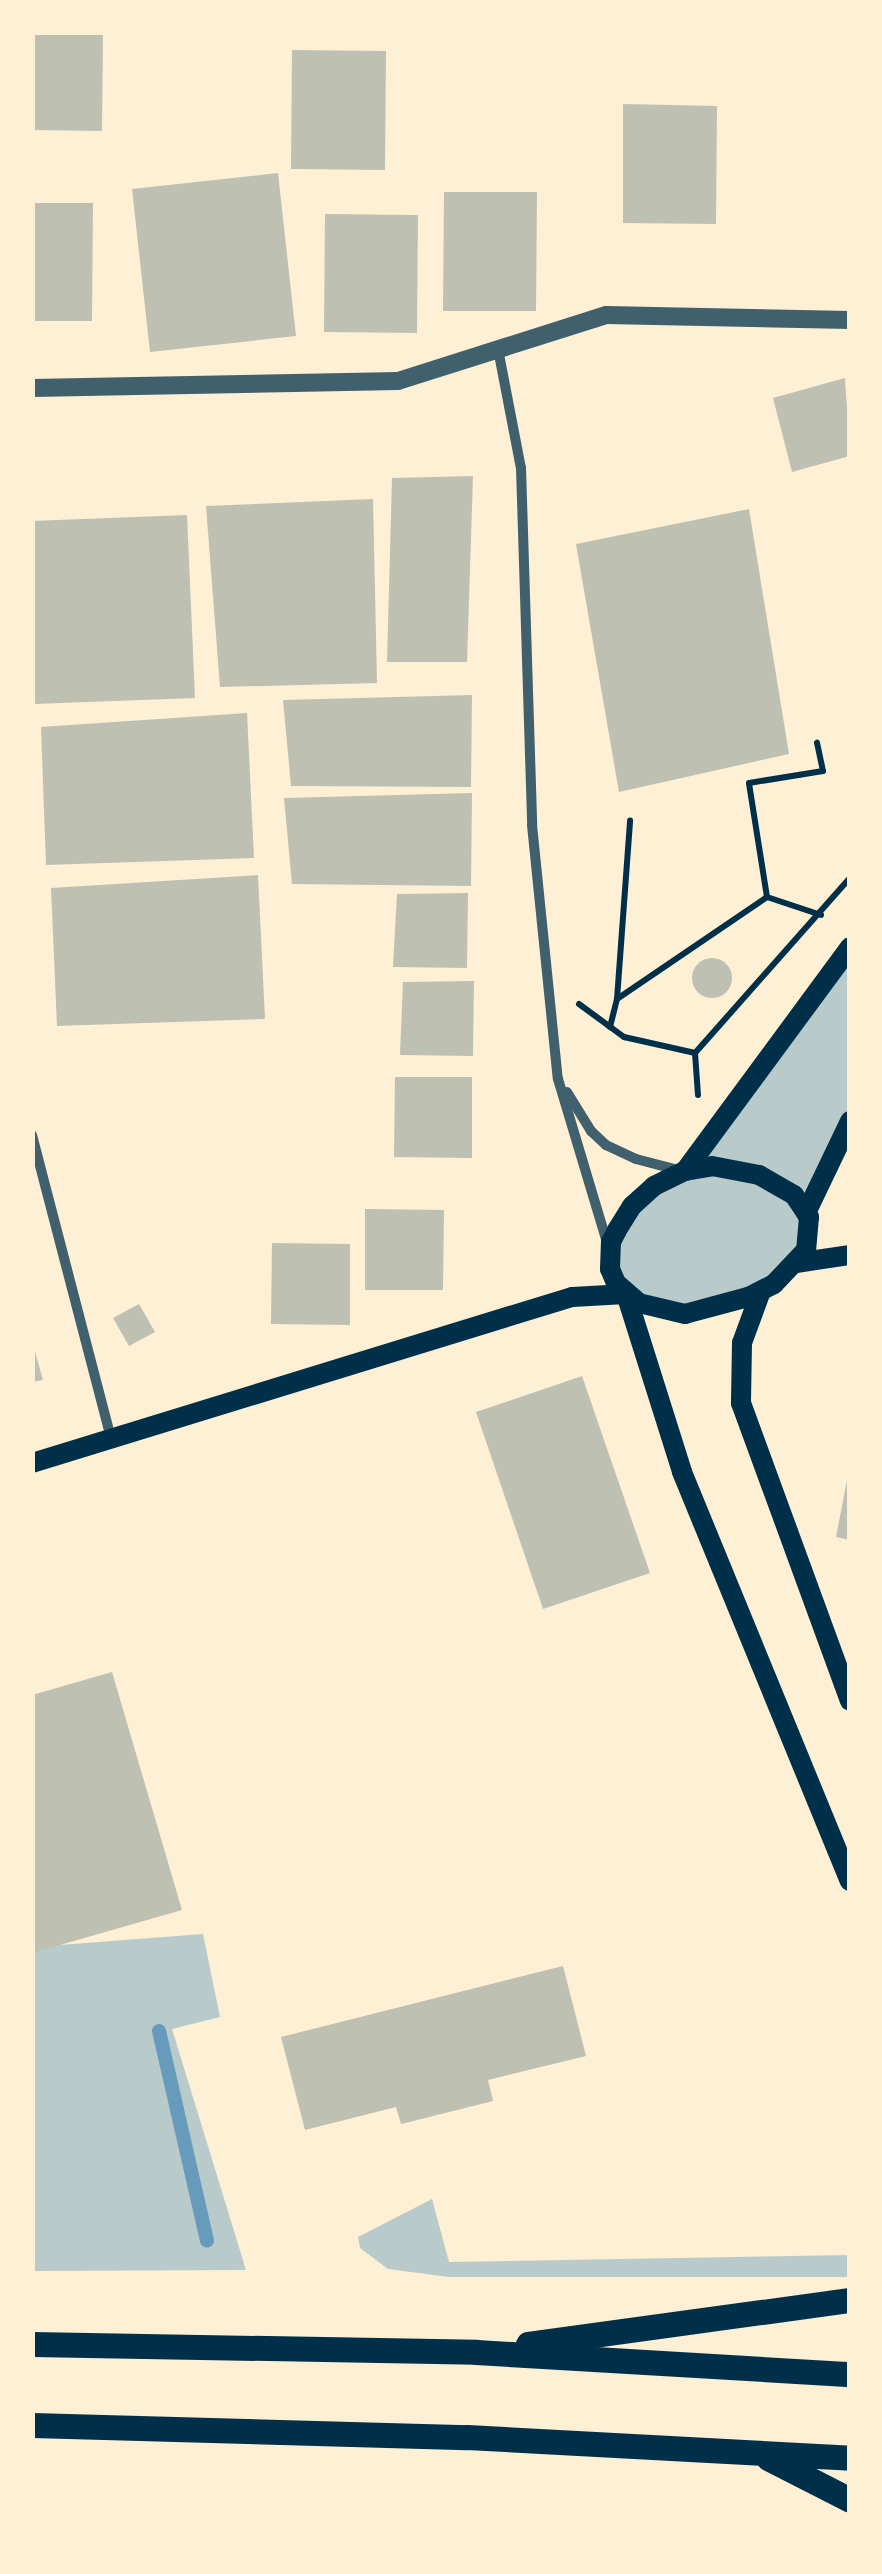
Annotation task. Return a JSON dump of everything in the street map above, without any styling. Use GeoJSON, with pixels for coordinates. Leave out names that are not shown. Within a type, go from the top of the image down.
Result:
{"type":"FeatureCollection","features":[{"type":"Feature","properties":{"kind":"main road"},"geometry":{"type":"LineString","coordinates":[[685,1171],[850,947]]}},
{"type":"Feature","properties":{"kind":"main road"},"geometry":{"type":"LineString","coordinates":[[806,1213],[850,1121]]}},
{"type":"Feature","properties":{"kind":"main road"},"geometry":{"type":"LineString","coordinates":[[572,1297],[590,1284],[632,1206],[654,1186],[685,1171],[712,1166],[760,1175],[794,1196],[806,1213],[806,1250],[796,1263],[761,1291],[685,1314],[653,1309],[626,1294],[616,1282],[609,1254]]}},
{"type":"Feature","properties":{"kind":"main road"},"geometry":{"type":"LineString","coordinates":[[808,1236],[850,1252]]}},
{"type":"Feature","properties":{"kind":"main road"},"geometry":{"type":"LineString","coordinates":[[796,1263],[850,1252]]}},
{"type":"Feature","properties":{"kind":"main road"},"geometry":{"type":"LineString","coordinates":[[761,1291],[742,1343],[741,1403],[850,1701]]}},
{"type":"Feature","properties":{"kind":"main road"},"geometry":{"type":"LineString","coordinates":[[32,1463],[572,1297],[626,1294]]}},
{"type":"Feature","properties":{"kind":"main road"},"geometry":{"type":"LineString","coordinates":[[626,1294],[682,1472],[850,1881]]}},
{"type":"Feature","properties":{"kind":"main road"},"geometry":{"type":"LineString","coordinates":[[476,2352],[850,2300]]}},
{"type":"Feature","properties":{"kind":"main road"},"geometry":{"type":"LineString","coordinates":[[32,2344],[476,2352],[850,2374]]}},
{"type":"Feature","properties":{"kind":"main road"},"geometry":{"type":"LineString","coordinates":[[32,2425],[467,2437],[850,2458]]}},
{"type":"Feature","properties":{"kind":"main road"},"geometry":{"type":"LineString","coordinates":[[759,2453],[850,2500]]}},
{"type":"Feature","properties":{"kind":"street"},"geometry":{"type":"LineString","coordinates":[[32,388],[398,381],[606,316],[850,320]]}},
{"type":"Feature","properties":{"kind":"street"},"geometry":{"type":"LineString","coordinates":[[498,349],[520,468],[532,826],[558,1079],[609,1254]]}},
{"type":"Feature","properties":{"kind":"street"},"geometry":{"type":"LineString","coordinates":[[558,1079],[591,1131],[606,1145],[636,1159],[685,1171]]}},
{"type":"Feature","properties":{"kind":"street"},"geometry":{"type":"LineString","coordinates":[[32,1135],[110,1439]]}},
{"type":"Feature","properties":{"kind":"path"},"geometry":{"type":"LineString","coordinates":[[767,897],[749,783],[823,771],[817,743]]}},
{"type":"Feature","properties":{"kind":"path"},"geometry":{"type":"LineString","coordinates":[[610,1027],[617,999],[630,820]]}},
{"type":"Feature","properties":{"kind":"path"},"geometry":{"type":"LineString","coordinates":[[703,1146],[694,1053],[850,878]]}},
{"type":"Feature","properties":{"kind":"path"},"geometry":{"type":"LineString","coordinates":[[767,897],[821,915]]}},
{"type":"Feature","properties":{"kind":"path"},"geometry":{"type":"LineString","coordinates":[[617,999],[767,897]]}},
{"type":"Feature","properties":{"kind":"path"},"geometry":{"type":"LineString","coordinates":[[562,992],[624,1037],[694,1053]]}},
{"type":"Feature","properties":{"kind":"shaded area"},"geometry":{"type":"Polygon","coordinates":[[[849,941],[849,1121],[806,1244],[768,1285],[687,1312],[625,1291],[612,1242],[619,1229],[673,1178],[849,941]]]}},
{"type":"Feature","properties":{"kind":"shaded area"},"geometry":{"type":"Polygon","coordinates":[[[203,1934],[220,2017],[172,2029],[246,2270],[33,2271],[33,1947],[203,1934]]]}},
{"type":"Feature","properties":{"kind":"shaded area"},"geometry":{"type":"Polygon","coordinates":[[[432,2199],[449,2262],[849,2255],[849,2277],[449,2277],[388,2269],[360,2248],[358,2237],[432,2199]]]}},
{"type":"Feature","properties":{"kind":"building"},"geometry":{"type":"Polygon","coordinates":[[[32,32],[103,32],[102,131],[32,130],[32,32]]]}},
{"type":"Feature","properties":{"kind":"building"},"geometry":{"type":"Polygon","coordinates":[[[292,50],[386,51],[385,170],[291,169],[292,50]]]}},
{"type":"Feature","properties":{"kind":"building"},"geometry":{"type":"Polygon","coordinates":[[[623,104],[717,106],[716,224],[623,223],[623,104]]]}},
{"type":"Feature","properties":{"kind":"building"},"geometry":{"type":"Polygon","coordinates":[[[278,173],[296,336],[150,352],[132,189],[278,173]]]}},
{"type":"Feature","properties":{"kind":"building"},"geometry":{"type":"Polygon","coordinates":[[[444,192],[537,192],[536,311],[443,311],[444,192]]]}},
{"type":"Feature","properties":{"kind":"building"},"geometry":{"type":"Polygon","coordinates":[[[32,203],[93,203],[92,321],[32,321],[32,203]]]}},
{"type":"Feature","properties":{"kind":"building"},"geometry":{"type":"Polygon","coordinates":[[[325,214],[418,215],[417,333],[324,332],[325,214]]]}},
{"type":"Feature","properties":{"kind":"building"},"geometry":{"type":"Polygon","coordinates":[[[845,378],[850,456],[792,472],[773,398],[845,378]]]}},
{"type":"Feature","properties":{"kind":"building"},"geometry":{"type":"Polygon","coordinates":[[[473,476],[467,662],[387,662],[392,478],[473,476]]]}},
{"type":"Feature","properties":{"kind":"building"},"geometry":{"type":"Polygon","coordinates":[[[373,499],[377,683],[220,687],[206,506],[373,499]]]}},
{"type":"Feature","properties":{"kind":"building"},"geometry":{"type":"Polygon","coordinates":[[[749,509],[789,754],[619,792],[576,544],[749,509]]]}},
{"type":"Feature","properties":{"kind":"building"},"geometry":{"type":"Polygon","coordinates":[[[187,515],[195,698],[34,704],[32,521],[187,515]]]}},
{"type":"Feature","properties":{"kind":"building"},"geometry":{"type":"Polygon","coordinates":[[[472,695],[471,787],[291,786],[283,700],[472,695]]]}},
{"type":"Feature","properties":{"kind":"building"},"geometry":{"type":"Polygon","coordinates":[[[247,713],[254,858],[46,865],[41,727],[247,713]]]}},
{"type":"Feature","properties":{"kind":"building"},"geometry":{"type":"Polygon","coordinates":[[[472,793],[471,886],[292,884],[284,798],[472,793]]]}},
{"type":"Feature","properties":{"kind":"building"},"geometry":{"type":"Polygon","coordinates":[[[258,875],[265,1019],[57,1026],[51,888],[258,875]]]}},
{"type":"Feature","properties":{"kind":"building"},"geometry":{"type":"Polygon","coordinates":[[[468,893],[467,968],[393,967],[397,894],[468,893]]]}},
{"type":"Feature","properties":{"kind":"building"},"geometry":{"type":"Polygon","coordinates":[[[712,958],[726,964],[732,978],[726,992],[712,998],[698,992],[692,978],[698,964],[712,958]]]}},
{"type":"Feature","properties":{"kind":"building"},"geometry":{"type":"Polygon","coordinates":[[[474,981],[473,1056],[400,1055],[403,982],[474,981]]]}},
{"type":"Feature","properties":{"kind":"building"},"geometry":{"type":"Polygon","coordinates":[[[395,1077],[472,1077],[472,1158],[394,1157],[395,1077]]]}},
{"type":"Feature","properties":{"kind":"building"},"geometry":{"type":"Polygon","coordinates":[[[365,1209],[444,1210],[443,1290],[365,1290],[365,1209]]]}},
{"type":"Feature","properties":{"kind":"building"},"geometry":{"type":"Polygon","coordinates":[[[272,1243],[350,1244],[350,1325],[271,1324],[272,1243]]]}},
{"type":"Feature","properties":{"kind":"building"},"geometry":{"type":"Polygon","coordinates":[[[139,1304],[155,1332],[129,1346],[113,1318],[139,1304]]]}},
{"type":"Feature","properties":{"kind":"building"},"geometry":{"type":"Polygon","coordinates":[[[32,1341],[43,1380],[32,1382],[32,1341]]]}},
{"type":"Feature","properties":{"kind":"building"},"geometry":{"type":"Polygon","coordinates":[[[582,1376],[650,1573],[543,1609],[476,1412],[582,1376]]]}},
{"type":"Feature","properties":{"kind":"building"},"geometry":{"type":"Polygon","coordinates":[[[850,1476],[850,1540],[836,1537],[850,1476]]]}},
{"type":"Feature","properties":{"kind":"building"},"geometry":{"type":"Polygon","coordinates":[[[112,1672],[182,1910],[32,1953],[32,1695],[112,1672]]]}},
{"type":"Feature","properties":{"kind":"building"},"geometry":{"type":"Polygon","coordinates":[[[563,1966],[586,2056],[488,2080],[493,2101],[401,2124],[396,2107],[305,2130],[281,2037],[563,1966]]]}},
{"type":"Feature","properties":{"kind":"waterway"},"geometry":{"type":"LineString","coordinates":[[159,2031],[207,2241]]}}]}
